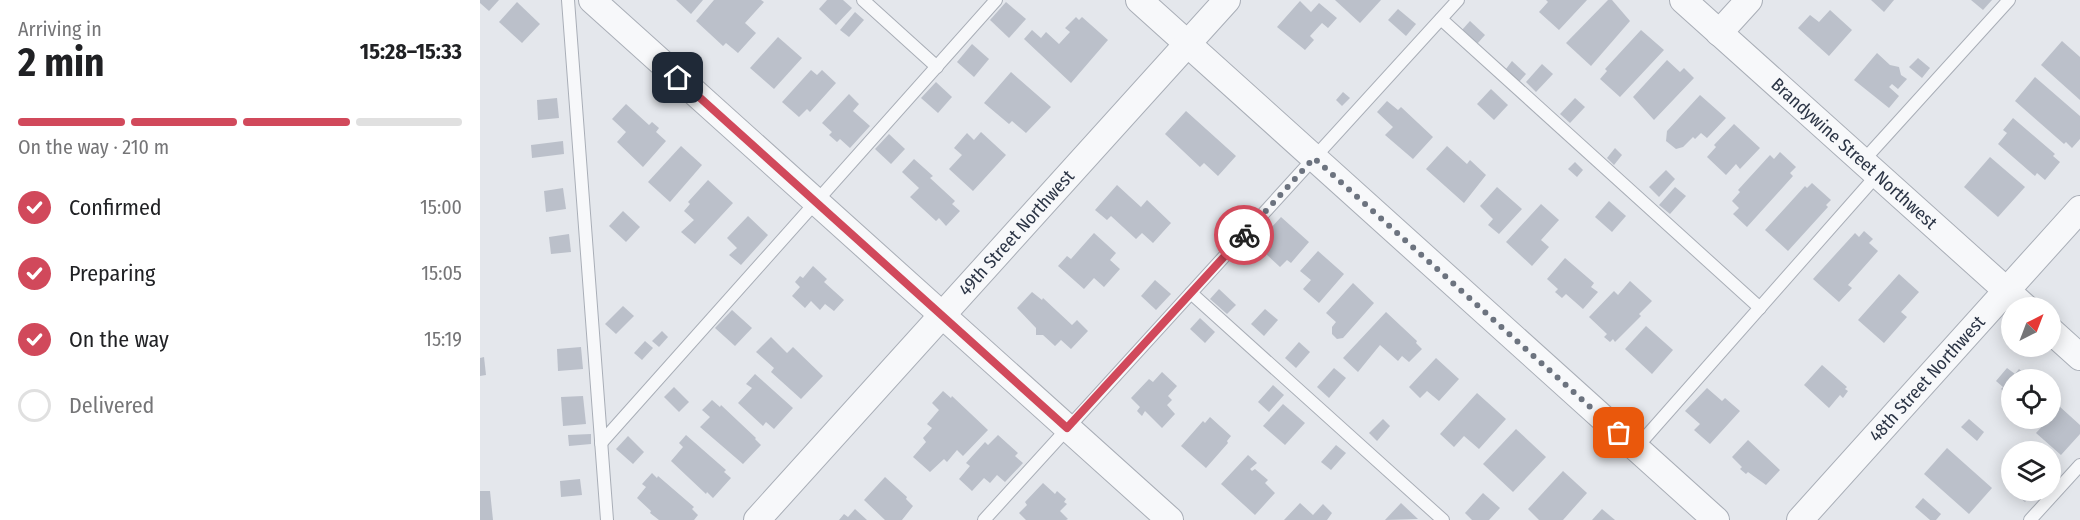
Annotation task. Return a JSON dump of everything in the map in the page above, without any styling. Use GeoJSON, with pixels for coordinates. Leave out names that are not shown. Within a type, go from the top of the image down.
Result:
{"type":"FeatureCollection","features":[{"type":"Feature","properties":{"kind":"street"},"geometry":{"type":"LineString","coordinates":[[592,0],[1170,520]]}},
{"type":"Feature","properties":{"kind":"street"},"geometry":{"type":"LineString","coordinates":[[1139,0],[1716,520]]}},
{"type":"Feature","properties":{"kind":"street","name":"49th Street Northwest"},"geometry":{"type":"LineString","coordinates":[[757,520],[1227,0]]}},
{"type":"Feature","properties":{"kind":"street","name":"Brandywine Street Northwest"},"geometry":{"type":"LineString","coordinates":[[1683,0],[2014,297]]}},
{"type":"Feature","properties":{"kind":"street"},"geometry":{"type":"LineString","coordinates":[[1719,33],[1749,0]]}},
{"type":"Feature","properties":{"kind":"street","name":"48th Street Northwest"},"geometry":{"type":"LineString","coordinates":[[1800,520],[2080,209]]}},
{"type":"Feature","properties":{"kind":"street"},"geometry":{"type":"LineString","coordinates":[[2061,340],[2080,357]]}},
{"type":"Feature","properties":{"kind":"lane"},"geometry":{"type":"LineString","coordinates":[[567,0],[607,520]]}},
{"type":"Feature","properties":{"kind":"lane"},"geometry":{"type":"LineString","coordinates":[[863,0],[936,67]]}},
{"type":"Feature","properties":{"kind":"lane"},"geometry":{"type":"LineString","coordinates":[[601,443],[996,0]]}},
{"type":"Feature","properties":{"kind":"lane"},"geometry":{"type":"LineString","coordinates":[[984,520],[1458,0]]}},
{"type":"Feature","properties":{"kind":"lane"},"geometry":{"type":"LineString","coordinates":[[1636,448],[1760,308],[1870,168],[2009,0]]}},
{"type":"Feature","properties":{"kind":"lane"},"geometry":{"type":"LineString","coordinates":[[1441,19],[1760,308]]}},
{"type":"Feature","properties":{"kind":"lane"},"geometry":{"type":"LineString","coordinates":[[1191,293],[1443,520]]}},
{"type":"Feature","properties":{"kind":"lane"},"geometry":{"type":"LineString","coordinates":[[2030,520],[2080,465]]}},
{"type":"Feature","properties":{"kind":"building"},"geometry":{"type":"Polygon","coordinates":[[[480,0],[499,0],[489,11],[480,3],[480,0]]]}},
{"type":"Feature","properties":{"kind":"building"},"geometry":{"type":"Polygon","coordinates":[[[676,0],[703,0],[691,14],[676,0]]]}},
{"type":"Feature","properties":{"kind":"building"},"geometry":{"type":"Polygon","coordinates":[[[714,0],[761,0],[764,2],[745,23],[756,33],[738,53],[726,43],[723,46],[696,21],[714,0]]]}},
{"type":"Feature","properties":{"kind":"building"},"geometry":{"type":"Polygon","coordinates":[[[827,0],[843,0],[852,8],[836,25],[819,9],[827,0]]]}},
{"type":"Feature","properties":{"kind":"building"},"geometry":{"type":"Polygon","coordinates":[[[1335,0],[1381,0],[1360,23],[1335,0]]]}},
{"type":"Feature","properties":{"kind":"building"},"geometry":{"type":"Polygon","coordinates":[[[1546,0],[1587,0],[1559,30],[1539,12],[1548,2],[1546,0]]]}},
{"type":"Feature","properties":{"kind":"building"},"geometry":{"type":"Polygon","coordinates":[[[1608,0],[1612,0],[1630,21],[1591,66],[1566,43],[1608,0]]]}},
{"type":"Feature","properties":{"kind":"building"},"geometry":{"type":"Polygon","coordinates":[[[1871,0],[1894,0],[1884,12],[1871,0]]]}},
{"type":"Feature","properties":{"kind":"building"},"geometry":{"type":"Polygon","coordinates":[[[1971,0],[1992,0],[1983,10],[1971,0]]]}},
{"type":"Feature","properties":{"kind":"building"},"geometry":{"type":"Polygon","coordinates":[[[1300,1],[1311,12],[1319,3],[1337,18],[1328,28],[1322,23],[1310,36],[1314,40],[1305,50],[1277,27],[1300,1]]]}},
{"type":"Feature","properties":{"kind":"building"},"geometry":{"type":"Polygon","coordinates":[[[517,2],[540,24],[522,43],[499,22],[517,2]]]}},
{"type":"Feature","properties":{"kind":"building"},"geometry":{"type":"Polygon","coordinates":[[[1006,2],[1026,19],[1009,38],[990,20],[1006,2]]]}},
{"type":"Feature","properties":{"kind":"building"},"geometry":{"type":"Polygon","coordinates":[[[1398,9],[1416,24],[1406,36],[1388,20],[1398,9]]]}},
{"type":"Feature","properties":{"kind":"building"},"geometry":{"type":"Polygon","coordinates":[[[1830,10],[1852,30],[1829,56],[1798,28],[1810,15],[1819,22],[1830,10]]]}},
{"type":"Feature","properties":{"kind":"building"},"geometry":{"type":"Polygon","coordinates":[[[855,12],[864,20],[849,37],[840,30],[855,12]]]}},
{"type":"Feature","properties":{"kind":"building"},"geometry":{"type":"Polygon","coordinates":[[[1076,17],[1079,20],[1082,17],[1108,40],[1071,83],[1024,39],[1032,30],[1041,38],[1046,32],[1059,44],[1070,32],[1065,28],[1076,17]]]}},
{"type":"Feature","properties":{"kind":"building"},"geometry":{"type":"Polygon","coordinates":[[[1470,21],[1485,35],[1477,44],[1462,30],[1470,21]]]}},
{"type":"Feature","properties":{"kind":"building"},"geometry":{"type":"Polygon","coordinates":[[[1641,30],[1664,50],[1620,97],[1600,79],[1607,71],[1605,69],[1641,30]]]}},
{"type":"Feature","properties":{"kind":"building"},"geometry":{"type":"Polygon","coordinates":[[[778,37],[802,58],[774,89],[750,68],[778,37]]]}},
{"type":"Feature","properties":{"kind":"building"},"geometry":{"type":"Polygon","coordinates":[[[2062,41],[2080,57],[2080,100],[2041,65],[2062,41]]]}},
{"type":"Feature","properties":{"kind":"building"},"geometry":{"type":"Polygon","coordinates":[[[972,44],[989,59],[974,77],[957,62],[972,44]]]}},
{"type":"Feature","properties":{"kind":"building"},"geometry":{"type":"Polygon","coordinates":[[[1877,53],[1890,65],[1899,67],[1901,75],[1907,79],[1898,89],[1892,84],[1889,87],[1899,96],[1889,108],[1854,80],[1877,53]]]}},
{"type":"Feature","properties":{"kind":"building"},"geometry":{"type":"Polygon","coordinates":[[[1918,58],[1930,68],[1922,78],[1909,67],[1918,58]]]}},
{"type":"Feature","properties":{"kind":"building"},"geometry":{"type":"Polygon","coordinates":[[[1667,60],[1680,72],[1684,68],[1694,78],[1654,120],[1633,97],[1667,60]]]}},
{"type":"Feature","properties":{"kind":"building"},"geometry":{"type":"Polygon","coordinates":[[[1512,61],[1526,74],[1519,82],[1506,69],[1512,61]]]}},
{"type":"Feature","properties":{"kind":"building"},"geometry":{"type":"Polygon","coordinates":[[[1542,64],[1553,74],[1536,92],[1526,82],[1542,64]]]}},
{"type":"Feature","properties":{"kind":"building"},"geometry":{"type":"Polygon","coordinates":[[[811,70],[817,75],[822,70],[836,83],[810,112],[807,109],[799,117],[782,102],[811,70]]]}},
{"type":"Feature","properties":{"kind":"building"},"geometry":{"type":"Polygon","coordinates":[[[1011,72],[1051,107],[1026,133],[1012,121],[1009,124],[984,103],[1011,72]]]}},
{"type":"Feature","properties":{"kind":"building"},"geometry":{"type":"Polygon","coordinates":[[[2035,77],[2080,116],[2080,139],[2072,148],[2066,142],[2064,144],[2015,101],[2035,77]]]}},
{"type":"Feature","properties":{"kind":"building"},"geometry":{"type":"Polygon","coordinates":[[[936,82],[952,97],[938,113],[921,98],[936,82]]]}},
{"type":"Feature","properties":{"kind":"building"},"geometry":{"type":"Polygon","coordinates":[[[1491,89],[1508,105],[1494,120],[1477,104],[1491,89]]]}},
{"type":"Feature","properties":{"kind":"building"},"geometry":{"type":"Polygon","coordinates":[[[1343,92],[1350,98],[1342,106],[1336,100],[1343,92]]]}},
{"type":"Feature","properties":{"kind":"building"},"geometry":{"type":"Polygon","coordinates":[[[849,94],[859,104],[853,111],[870,126],[850,148],[840,139],[837,142],[829,135],[832,132],[822,123],[849,94]]]}},
{"type":"Feature","properties":{"kind":"building"},"geometry":{"type":"Polygon","coordinates":[[[1700,95],[1726,118],[1707,138],[1701,133],[1683,147],[1676,149],[1666,141],[1667,131],[1700,95]]]}},
{"type":"Feature","properties":{"kind":"building"},"geometry":{"type":"Polygon","coordinates":[[[557,98],[559,118],[538,120],[537,100],[557,98]]]}},
{"type":"Feature","properties":{"kind":"building"},"geometry":{"type":"Polygon","coordinates":[[[1575,98],[1585,107],[1570,123],[1560,114],[1575,98]]]}},
{"type":"Feature","properties":{"kind":"building"},"geometry":{"type":"Polygon","coordinates":[[[1387,101],[1398,110],[1401,107],[1433,137],[1413,159],[1385,135],[1393,127],[1377,112],[1387,101]]]}},
{"type":"Feature","properties":{"kind":"building"},"geometry":{"type":"Polygon","coordinates":[[[626,104],[649,125],[652,122],[659,128],[656,132],[666,141],[643,167],[617,142],[626,132],[612,119],[626,104]]]}},
{"type":"Feature","properties":{"kind":"building"},"geometry":{"type":"Polygon","coordinates":[[[1186,111],[1236,156],[1218,176],[1204,163],[1200,167],[1165,134],[1186,111]]]}},
{"type":"Feature","properties":{"kind":"building"},"geometry":{"type":"Polygon","coordinates":[[[2013,118],[2055,154],[2053,156],[2060,162],[2045,180],[2037,173],[2035,176],[1998,144],[2007,133],[2003,130],[2013,118]]]}},
{"type":"Feature","properties":{"kind":"building"},"geometry":{"type":"Polygon","coordinates":[[[1734,124],[1760,148],[1740,169],[1736,164],[1726,175],[1707,157],[1716,147],[1714,145],[1734,124]]]}},
{"type":"Feature","properties":{"kind":"building"},"geometry":{"type":"Polygon","coordinates":[[[981,132],[1006,155],[973,191],[949,169],[962,155],[954,148],[967,133],[974,140],[981,132]]]}},
{"type":"Feature","properties":{"kind":"building"},"geometry":{"type":"Polygon","coordinates":[[[889,134],[905,149],[891,164],[875,149],[889,134]]]}},
{"type":"Feature","properties":{"kind":"building"},"geometry":{"type":"Polygon","coordinates":[[[563,141],[564,154],[532,158],[531,145],[563,141]]]}},
{"type":"Feature","properties":{"kind":"building"},"geometry":{"type":"Polygon","coordinates":[[[681,146],[702,165],[670,202],[648,182],[681,146]]]}},
{"type":"Feature","properties":{"kind":"building"},"geometry":{"type":"Polygon","coordinates":[[[1447,146],[1467,164],[1470,160],[1486,175],[1464,203],[1426,169],[1447,146]]]}},
{"type":"Feature","properties":{"kind":"building"},"geometry":{"type":"Polygon","coordinates":[[[1615,148],[1622,155],[1614,165],[1607,158],[1615,148]]]}},
{"type":"Feature","properties":{"kind":"building"},"geometry":{"type":"Polygon","coordinates":[[[1780,152],[1796,167],[1790,173],[1793,176],[1747,227],[1733,214],[1739,208],[1732,201],[1740,192],[1738,190],[1770,155],[1774,159],[1780,152]]]}},
{"type":"Feature","properties":{"kind":"building"},"geometry":{"type":"Polygon","coordinates":[[[1990,157],[2025,187],[1998,217],[1964,187],[1990,157]]]}},
{"type":"Feature","properties":{"kind":"building"},"geometry":{"type":"Polygon","coordinates":[[[914,159],[933,176],[930,178],[955,201],[952,204],[960,211],[946,226],[939,218],[936,221],[910,197],[919,188],[902,172],[914,159]]]}},
{"type":"Feature","properties":{"kind":"building"},"geometry":{"type":"Polygon","coordinates":[[[1575,162],[1583,170],[1577,177],[1568,169],[1575,162]]]}},
{"type":"Feature","properties":{"kind":"building"},"geometry":{"type":"Polygon","coordinates":[[[1666,170],[1675,179],[1659,197],[1649,187],[1666,170]]]}},
{"type":"Feature","properties":{"kind":"building"},"geometry":{"type":"Polygon","coordinates":[[[708,180],[733,203],[695,244],[681,232],[694,220],[684,211],[690,204],[688,202],[708,180]]]}},
{"type":"Feature","properties":{"kind":"building"},"geometry":{"type":"Polygon","coordinates":[[[1812,183],[1831,200],[1826,205],[1828,207],[1788,251],[1765,230],[1805,186],[1807,188],[1812,183]]]}},
{"type":"Feature","properties":{"kind":"building"},"geometry":{"type":"Polygon","coordinates":[[[1117,185],[1141,207],[1147,200],[1171,223],[1153,243],[1142,233],[1136,239],[1111,216],[1107,220],[1095,210],[1117,185]]]}},
{"type":"Feature","properties":{"kind":"building"},"geometry":{"type":"Polygon","coordinates":[[[1497,187],[1522,209],[1499,234],[1488,225],[1493,219],[1480,206],[1497,187]]]}},
{"type":"Feature","properties":{"kind":"building"},"geometry":{"type":"Polygon","coordinates":[[[1675,187],[1686,196],[1670,214],[1659,205],[1675,187]]]}},
{"type":"Feature","properties":{"kind":"building"},"geometry":{"type":"Polygon","coordinates":[[[563,188],[566,209],[546,212],[544,191],[563,188]]]}},
{"type":"Feature","properties":{"kind":"building"},"geometry":{"type":"Polygon","coordinates":[[[1609,201],[1626,216],[1612,232],[1595,217],[1609,201]]]}},
{"type":"Feature","properties":{"kind":"building"},"geometry":{"type":"Polygon","coordinates":[[[1541,204],[1559,220],[1541,240],[1549,247],[1532,266],[1506,242],[1541,204]]]}},
{"type":"Feature","properties":{"kind":"building"},"geometry":{"type":"Polygon","coordinates":[[[623,211],[640,227],[626,242],[609,226],[623,211]]]}},
{"type":"Feature","properties":{"kind":"building"},"geometry":{"type":"Polygon","coordinates":[[[748,216],[768,235],[741,265],[729,255],[737,248],[727,238],[748,216]]]}},
{"type":"Feature","properties":{"kind":"building"},"geometry":{"type":"Polygon","coordinates":[[[1281,217],[1309,242],[1291,263],[1287,260],[1280,267],[1265,253],[1271,247],[1261,239],[1281,217]]]}},
{"type":"Feature","properties":{"kind":"building"},"geometry":{"type":"Polygon","coordinates":[[[1864,231],[1873,239],[1869,243],[1878,251],[1848,285],[1852,288],[1839,302],[1813,279],[1855,233],[1859,237],[1864,231]]]}},
{"type":"Feature","properties":{"kind":"building"},"geometry":{"type":"Polygon","coordinates":[[[1094,233],[1116,253],[1110,260],[1120,269],[1104,287],[1094,278],[1084,289],[1058,266],[1067,256],[1071,259],[1094,233]]]}},
{"type":"Feature","properties":{"kind":"building"},"geometry":{"type":"Polygon","coordinates":[[[569,234],[571,252],[551,254],[549,237],[569,234]]]}},
{"type":"Feature","properties":{"kind":"building"},"geometry":{"type":"Polygon","coordinates":[[[1318,251],[1344,274],[1319,303],[1303,289],[1311,280],[1300,271],[1318,251]]]}},
{"type":"Feature","properties":{"kind":"building"},"geometry":{"type":"Polygon","coordinates":[[[1565,258],[1594,283],[1591,287],[1598,292],[1583,309],[1566,294],[1562,298],[1555,292],[1558,289],[1547,279],[1565,258]]]}},
{"type":"Feature","properties":{"kind":"building"},"geometry":{"type":"Polygon","coordinates":[[[813,266],[827,279],[824,282],[844,300],[834,311],[825,304],[820,310],[811,301],[805,308],[792,296],[800,287],[795,282],[800,276],[803,278],[813,266]]]}},
{"type":"Feature","properties":{"kind":"building"},"geometry":{"type":"Polygon","coordinates":[[[1899,274],[1919,292],[1901,312],[1907,317],[1884,343],[1858,320],[1899,274]]]}},
{"type":"Feature","properties":{"kind":"building"},"geometry":{"type":"Polygon","coordinates":[[[1155,280],[1171,294],[1156,310],[1141,296],[1155,280]]]}},
{"type":"Feature","properties":{"kind":"building"},"geometry":{"type":"Polygon","coordinates":[[[1630,281],[1652,301],[1639,314],[1641,316],[1615,342],[1613,339],[1610,342],[1604,337],[1607,334],[1589,317],[1614,291],[1618,295],[1630,281]]]}},
{"type":"Feature","properties":{"kind":"building"},"geometry":{"type":"Polygon","coordinates":[[[1353,283],[1374,303],[1343,338],[1337,339],[1332,334],[1332,327],[1336,322],[1326,313],[1353,283]]]}},
{"type":"Feature","properties":{"kind":"building"},"geometry":{"type":"Polygon","coordinates":[[[1219,289],[1236,305],[1227,314],[1210,299],[1219,289]]]}},
{"type":"Feature","properties":{"kind":"building"},"geometry":{"type":"Polygon","coordinates":[[[1032,292],[1042,300],[1043,298],[1072,325],[1077,320],[1088,331],[1071,349],[1061,340],[1055,346],[1043,335],[1036,335],[1036,328],[1017,308],[1032,292]]]}},
{"type":"Feature","properties":{"kind":"building"},"geometry":{"type":"Polygon","coordinates":[[[623,306],[634,316],[616,334],[605,324],[623,306]]]}},
{"type":"Feature","properties":{"kind":"building"},"geometry":{"type":"Polygon","coordinates":[[[1265,309],[1278,320],[1264,336],[1251,324],[1265,309]]]}},
{"type":"Feature","properties":{"kind":"building"},"geometry":{"type":"Polygon","coordinates":[[[732,310],[752,328],[735,346],[715,328],[732,310]]]}},
{"type":"Feature","properties":{"kind":"building"},"geometry":{"type":"Polygon","coordinates":[[[1386,312],[1417,341],[1416,343],[1422,349],[1409,362],[1402,356],[1398,361],[1380,345],[1358,372],[1343,358],[1386,312]]]}},
{"type":"Feature","properties":{"kind":"building"},"geometry":{"type":"Polygon","coordinates":[[[1200,318],[1215,332],[1205,343],[1190,329],[1200,318]]]}},
{"type":"Feature","properties":{"kind":"building"},"geometry":{"type":"Polygon","coordinates":[[[1646,326],[1673,350],[1652,374],[1625,349],[1646,326]]]}},
{"type":"Feature","properties":{"kind":"building"},"geometry":{"type":"Polygon","coordinates":[[[662,331],[668,337],[659,347],[652,341],[662,331]]]}},
{"type":"Feature","properties":{"kind":"building"},"geometry":{"type":"Polygon","coordinates":[[[771,337],[787,353],[793,347],[823,376],[801,399],[771,372],[774,368],[756,352],[771,337]]]}},
{"type":"Feature","properties":{"kind":"building"},"geometry":{"type":"Polygon","coordinates":[[[645,341],[653,348],[642,360],[634,353],[645,341]]]}},
{"type":"Feature","properties":{"kind":"building"},"geometry":{"type":"Polygon","coordinates":[[[1299,342],[1310,352],[1296,368],[1285,358],[1299,342]]]}},
{"type":"Feature","properties":{"kind":"building"},"geometry":{"type":"Polygon","coordinates":[[[581,347],[583,369],[558,371],[557,349],[581,347]]]}},
{"type":"Feature","properties":{"kind":"building"},"geometry":{"type":"Polygon","coordinates":[[[484,357],[486,375],[480,376],[480,358],[484,357]]]}},
{"type":"Feature","properties":{"kind":"building"},"geometry":{"type":"Polygon","coordinates":[[[1436,358],[1459,379],[1439,401],[1427,391],[1420,398],[1409,387],[1436,358]]]}},
{"type":"Feature","properties":{"kind":"building"},"geometry":{"type":"Polygon","coordinates":[[[1822,365],[1847,387],[1845,389],[1848,391],[1843,398],[1840,395],[1829,408],[1804,385],[1822,365]]]}},
{"type":"Feature","properties":{"kind":"building"},"geometry":{"type":"Polygon","coordinates":[[[1334,368],[1346,378],[1329,398],[1317,387],[1334,368]]]}},
{"type":"Feature","properties":{"kind":"building"},"geometry":{"type":"Polygon","coordinates":[[[1162,372],[1177,386],[1168,396],[1172,400],[1167,405],[1175,414],[1162,428],[1145,411],[1142,416],[1137,411],[1140,407],[1131,398],[1149,379],[1153,382],[1162,372]]]}},
{"type":"Feature","properties":{"kind":"building"},"geometry":{"type":"Polygon","coordinates":[[[755,374],[793,408],[774,429],[766,422],[763,426],[738,403],[752,388],[746,384],[755,374]]]}},
{"type":"Feature","properties":{"kind":"building"},"geometry":{"type":"Polygon","coordinates":[[[2001,375],[2001,385],[1996,381],[2001,375]]]}},
{"type":"Feature","properties":{"kind":"building"},"geometry":{"type":"Polygon","coordinates":[[[1273,385],[1284,395],[1269,412],[1258,402],[1273,385]]]}},
{"type":"Feature","properties":{"kind":"building"},"geometry":{"type":"Polygon","coordinates":[[[674,387],[689,402],[679,412],[664,397],[674,387]]]}},
{"type":"Feature","properties":{"kind":"building"},"geometry":{"type":"Polygon","coordinates":[[[1707,388],[1722,401],[1725,398],[1740,411],[1710,444],[1694,430],[1700,424],[1685,411],[1707,388]]]}},
{"type":"Feature","properties":{"kind":"building"},"geometry":{"type":"Polygon","coordinates":[[[943,391],[951,398],[952,396],[988,430],[963,456],[957,450],[947,462],[944,459],[930,472],[913,457],[926,442],[923,438],[932,428],[927,424],[939,410],[932,403],[943,391]]]}},
{"type":"Feature","properties":{"kind":"building"},"geometry":{"type":"Polygon","coordinates":[[[1477,393],[1506,419],[1479,449],[1464,436],[1454,447],[1440,434],[1477,393]]]}},
{"type":"Feature","properties":{"kind":"building"},"geometry":{"type":"Polygon","coordinates":[[[583,396],[586,424],[563,426],[561,397],[583,396]]]}},
{"type":"Feature","properties":{"kind":"building"},"geometry":{"type":"Polygon","coordinates":[[[712,400],[720,407],[721,405],[761,445],[743,464],[700,427],[710,417],[702,410],[712,400]]]}},
{"type":"Feature","properties":{"kind":"building"},"geometry":{"type":"Polygon","coordinates":[[[1283,404],[1305,423],[1285,445],[1263,426],[1283,404]]]}},
{"type":"Feature","properties":{"kind":"building"},"geometry":{"type":"Polygon","coordinates":[[[2061,408],[2080,425],[2080,434],[2061,455],[2061,441],[2045,441],[2036,433],[2040,429],[2061,429],[2061,408]]]}},
{"type":"Feature","properties":{"kind":"building"},"geometry":{"type":"Polygon","coordinates":[[[1210,417],[1231,436],[1228,443],[1206,468],[1181,446],[1203,421],[1205,423],[1210,417]]]}},
{"type":"Feature","properties":{"kind":"building"},"geometry":{"type":"Polygon","coordinates":[[[1383,419],[1390,426],[1377,441],[1369,433],[1383,419]]]}},
{"type":"Feature","properties":{"kind":"building"},"geometry":{"type":"Polygon","coordinates":[[[1969,419],[1984,432],[1977,441],[1961,427],[1969,419]]]}},
{"type":"Feature","properties":{"kind":"building"},"geometry":{"type":"Polygon","coordinates":[[[1516,429],[1546,457],[1513,492],[1483,464],[1516,429]]]}},
{"type":"Feature","properties":{"kind":"building"},"geometry":{"type":"Polygon","coordinates":[[[591,434],[591,444],[569,446],[568,435],[591,434]]]}},
{"type":"Feature","properties":{"kind":"building"},"geometry":{"type":"Polygon","coordinates":[[[686,435],[726,470],[724,472],[731,478],[713,498],[671,461],[683,447],[679,443],[686,435]]]}},
{"type":"Feature","properties":{"kind":"building"},"geometry":{"type":"Polygon","coordinates":[[[998,435],[1018,453],[1015,456],[1023,463],[1005,482],[997,475],[990,483],[984,478],[972,491],[959,479],[970,466],[966,463],[985,442],[988,445],[998,435]]]}},
{"type":"Feature","properties":{"kind":"building"},"geometry":{"type":"Polygon","coordinates":[[[628,436],[644,452],[633,464],[616,449],[628,436]]]}},
{"type":"Feature","properties":{"kind":"building"},"geometry":{"type":"Polygon","coordinates":[[[1748,440],[1780,470],[1766,485],[1748,472],[1746,474],[1732,457],[1748,440]]]}},
{"type":"Feature","properties":{"kind":"building"},"geometry":{"type":"Polygon","coordinates":[[[1336,445],[1346,453],[1331,470],[1321,462],[1336,445]]]}},
{"type":"Feature","properties":{"kind":"building"},"geometry":{"type":"Polygon","coordinates":[[[1947,448],[1992,488],[1969,514],[1924,474],[1947,448]]]}},
{"type":"Feature","properties":{"kind":"building"},"geometry":{"type":"Polygon","coordinates":[[[1248,455],[1257,463],[1250,469],[1252,471],[1255,469],[1268,480],[1265,483],[1275,493],[1255,515],[1221,484],[1248,455]]]}},
{"type":"Feature","properties":{"kind":"building"},"geometry":{"type":"Polygon","coordinates":[[[1563,471],[1587,493],[1563,520],[1539,520],[1528,509],[1563,471]]]}},
{"type":"Feature","properties":{"kind":"building"},"geometry":{"type":"Polygon","coordinates":[[[652,473],[694,507],[692,509],[698,515],[694,520],[659,520],[650,513],[651,511],[637,498],[646,487],[642,484],[652,473]]]}},
{"type":"Feature","properties":{"kind":"building"},"geometry":{"type":"Polygon","coordinates":[[[885,477],[907,497],[906,499],[913,506],[902,520],[885,520],[864,500],[885,477]]]}},
{"type":"Feature","properties":{"kind":"building"},"geometry":{"type":"Polygon","coordinates":[[[580,479],[582,495],[561,497],[560,481],[580,479]]]}},
{"type":"Feature","properties":{"kind":"building"},"geometry":{"type":"Polygon","coordinates":[[[1043,483],[1055,494],[1057,491],[1066,499],[1064,502],[1067,504],[1060,511],[1068,519],[1026,520],[1019,513],[1027,505],[1025,502],[1043,483]]]}},
{"type":"Feature","properties":{"kind":"building"},"geometry":{"type":"Polygon","coordinates":[[[480,491],[490,491],[493,520],[480,520],[480,491]]]}},
{"type":"Feature","properties":{"kind":"building"},"geometry":{"type":"Polygon","coordinates":[[[1483,493],[1500,508],[1489,520],[1472,520],[1465,513],[1483,493]]]}},
{"type":"Feature","properties":{"kind":"building"},"geometry":{"type":"Polygon","coordinates":[[[1923,498],[1941,514],[1936,520],[1930,520],[1915,507],[1923,498]]]}},
{"type":"Feature","properties":{"kind":"building"},"geometry":{"type":"Polygon","coordinates":[[[1300,503],[1313,515],[1323,504],[1332,513],[1327,520],[1284,520],[1300,503]]]}},
{"type":"Feature","properties":{"kind":"building"},"geometry":{"type":"Polygon","coordinates":[[[1401,503],[1418,519],[1385,520],[1401,503]]]}},
{"type":"Feature","properties":{"kind":"building"},"geometry":{"type":"Polygon","coordinates":[[[855,509],[867,520],[839,520],[844,514],[848,517],[855,509]]]}},
{"type":"Feature","properties":{"kind":"building"},"geometry":{"type":"Polygon","coordinates":[[[1602,509],[1615,520],[1592,520],[1602,509]]]}},
{"type":"Feature","properties":{"kind":"way so far"},"geometry":{"type":"LineString","coordinates":[[1244,235],[1314,158],[1619,433]]}},
{"type":"Feature","properties":{"kind":"route"},"geometry":{"type":"LineString","coordinates":[[678,78],[1067,428],[1244,235]]}}]}
